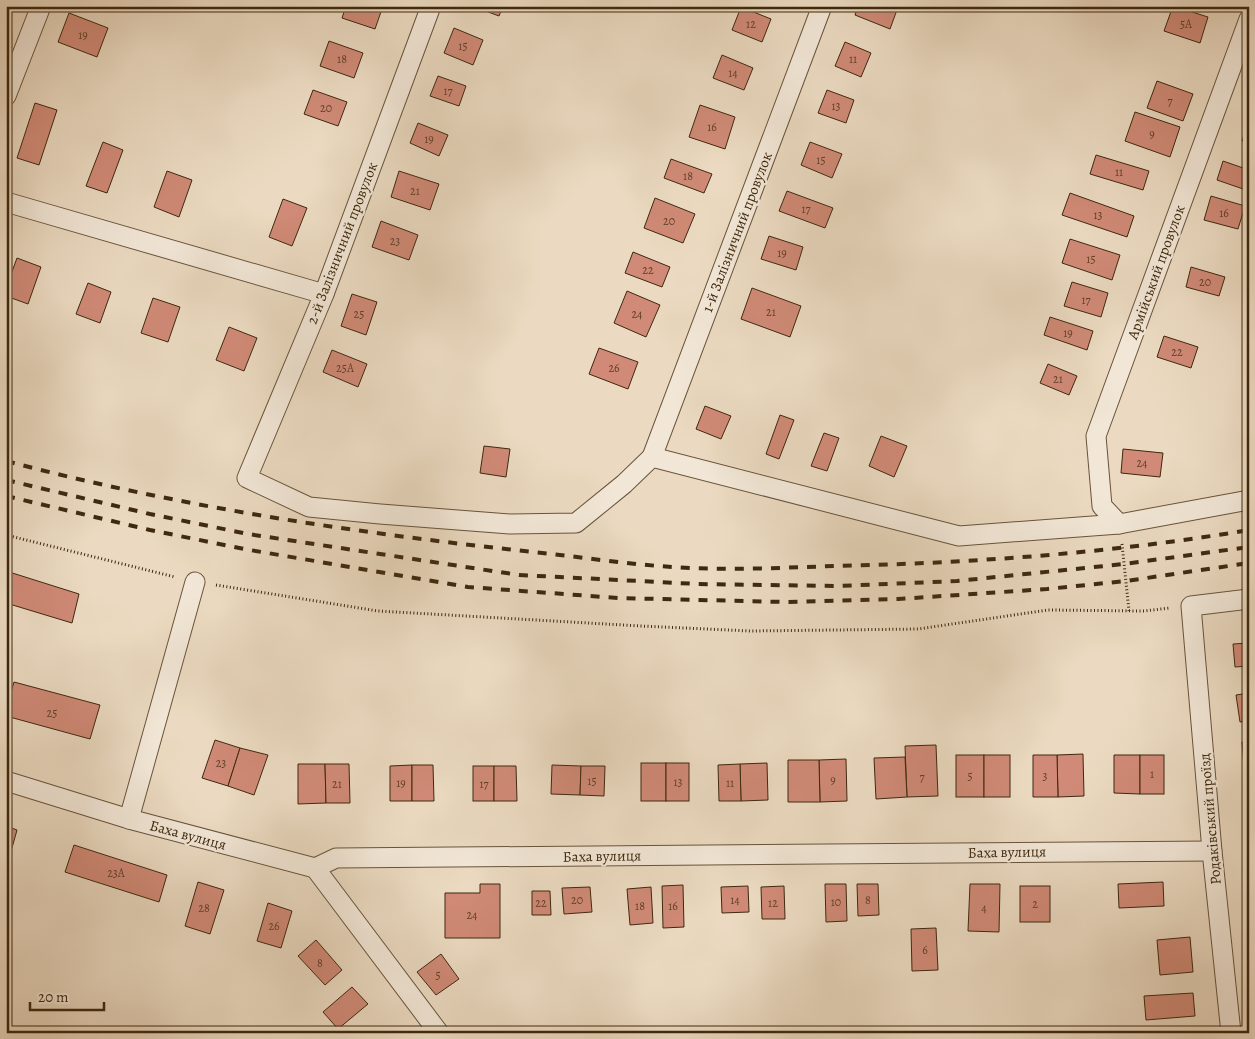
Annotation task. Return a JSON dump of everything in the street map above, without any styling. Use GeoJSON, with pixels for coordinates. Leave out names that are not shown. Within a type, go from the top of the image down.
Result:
{"type":"FeatureCollection","features":[{"type":"Feature","properties":{"kind":"street"},"geometry":{"type":"LineString","coordinates":[[6,96],[41,6]]}},
{"type":"Feature","properties":{"kind":"street","name":"2-й Залізничний провулок"},"geometry":{"type":"LineString","coordinates":[[431,6],[324,294],[247,478],[309,507],[510,524],[576,523],[624,484],[652,457]]}},
{"type":"Feature","properties":{"kind":"street","name":"1-й Залізничний провулок"},"geometry":{"type":"LineString","coordinates":[[652,457],[822,6]]}},
{"type":"Feature","properties":{"kind":"street","name":"Армійський провулок"},"geometry":{"type":"LineString","coordinates":[[1119,524],[1102,506],[1096,436],[1249,19]]}},
{"type":"Feature","properties":{"kind":"street"},"geometry":{"type":"LineString","coordinates":[[6,202],[324,294]]}},
{"type":"Feature","properties":{"kind":"street"},"geometry":{"type":"LineString","coordinates":[[652,457],[959,536],[1119,524],[1249,500]]}},
{"type":"Feature","properties":{"kind":"street"},"geometry":{"type":"LineString","coordinates":[[129,819],[195,582]]}},
{"type":"Feature","properties":{"kind":"street"},"geometry":{"type":"LineString","coordinates":[[1191,606],[1249,599]]}},
{"type":"Feature","properties":{"kind":"street","name":"Родаківський проїзд"},"geometry":{"type":"LineString","coordinates":[[1191,606],[1212,851],[1231,1033]]}},
{"type":"Feature","properties":{"kind":"street","name":"Баха вулиця"},"geometry":{"type":"LineString","coordinates":[[6,782],[129,819],[315,868],[336,858],[1212,851]]}},
{"type":"Feature","properties":{"kind":"street"},"geometry":{"type":"LineString","coordinates":[[315,868],[440,1033]]}},
{"type":"Feature","properties":{"kind":"path"},"geometry":{"type":"LineString","coordinates":[[1119,524],[1129,610]]}},
{"type":"Feature","properties":{"kind":"path"},"geometry":{"type":"LineString","coordinates":[[6,535],[195,582],[378,610],[631,626],[750,631],[918,629],[1048,610],[1129,610],[1191,606]]}},
{"type":"Feature","properties":{"kind":"building"},"geometry":{"type":"Polygon","coordinates":[[[346,6],[383,6],[375,29],[342,18],[346,6]]]}},
{"type":"Feature","properties":{"kind":"building"},"geometry":{"type":"Polygon","coordinates":[[[472,6],[503,6],[499,16],[472,6]]]}},
{"type":"Feature","properties":{"kind":"building"},"geometry":{"type":"Polygon","coordinates":[[[858,6],[898,7],[890,29],[855,15],[858,6]]]}},
{"type":"Feature","properties":{"kind":"building"},"geometry":{"type":"Polygon","coordinates":[[[1173,6],[1208,17],[1200,43],[1164,31],[1173,6]]]}},
{"type":"Feature","properties":{"kind":"building"},"geometry":{"type":"Polygon","coordinates":[[[741,7],[771,19],[762,42],[732,30],[741,7]]]}},
{"type":"Feature","properties":{"kind":"building"},"geometry":{"type":"Polygon","coordinates":[[[69,13],[108,28],[97,57],[58,42],[69,13]]]}},
{"type":"Feature","properties":{"kind":"building"},"geometry":{"type":"Polygon","coordinates":[[[454,28],[483,40],[473,65],[444,53],[454,28]]]}},
{"type":"Feature","properties":{"kind":"building"},"geometry":{"type":"Polygon","coordinates":[[[329,41],[363,53],[354,78],[320,66],[329,41]]]}},
{"type":"Feature","properties":{"kind":"building"},"geometry":{"type":"Polygon","coordinates":[[[845,42],[871,53],[861,77],[835,66],[845,42]]]}},
{"type":"Feature","properties":{"kind":"building"},"geometry":{"type":"Polygon","coordinates":[[[722,55],[753,68],[744,90],[713,78],[722,55]]]}},
{"type":"Feature","properties":{"kind":"building"},"geometry":{"type":"Polygon","coordinates":[[[438,76],[466,86],[459,106],[430,96],[438,76]]]}},
{"type":"Feature","properties":{"kind":"building"},"geometry":{"type":"Polygon","coordinates":[[[1157,81],[1193,94],[1183,121],[1147,108],[1157,81]]]}},
{"type":"Feature","properties":{"kind":"building"},"geometry":{"type":"Polygon","coordinates":[[[313,90],[347,102],[338,126],[304,114],[313,90]]]}},
{"type":"Feature","properties":{"kind":"building"},"geometry":{"type":"Polygon","coordinates":[[[827,90],[854,100],[846,123],[818,113],[827,90]]]}},
{"type":"Feature","properties":{"kind":"building"},"geometry":{"type":"Polygon","coordinates":[[[35,103],[57,110],[39,165],[17,158],[35,103]]]}},
{"type":"Feature","properties":{"kind":"building"},"geometry":{"type":"Polygon","coordinates":[[[700,105],[735,117],[725,149],[689,137],[700,105]]]}},
{"type":"Feature","properties":{"kind":"building"},"geometry":{"type":"Polygon","coordinates":[[[1135,112],[1180,127],[1170,157],[1125,141],[1135,112]]]}},
{"type":"Feature","properties":{"kind":"building"},"geometry":{"type":"Polygon","coordinates":[[[418,123],[448,135],[439,156],[410,143],[418,123]]]}},
{"type":"Feature","properties":{"kind":"building"},"geometry":{"type":"Polygon","coordinates":[[[1246,128],[1249,129],[1249,144],[1242,141],[1246,128]]]}},
{"type":"Feature","properties":{"kind":"building"},"geometry":{"type":"Polygon","coordinates":[[[103,142],[123,150],[107,193],[86,186],[103,142]]]}},
{"type":"Feature","properties":{"kind":"building"},"geometry":{"type":"Polygon","coordinates":[[[810,142],[842,154],[832,178],[801,165],[810,142]]]}},
{"type":"Feature","properties":{"kind":"building"},"geometry":{"type":"Polygon","coordinates":[[[1096,155],[1149,171],[1143,190],[1090,174],[1096,155]]]}},
{"type":"Feature","properties":{"kind":"building"},"geometry":{"type":"Polygon","coordinates":[[[671,159],[712,174],[704,193],[664,178],[671,159]]]}},
{"type":"Feature","properties":{"kind":"building"},"geometry":{"type":"Polygon","coordinates":[[[1223,161],[1249,170],[1249,191],[1217,180],[1223,161]]]}},
{"type":"Feature","properties":{"kind":"building"},"geometry":{"type":"Polygon","coordinates":[[[167,171],[192,180],[179,217],[154,207],[167,171]]]}},
{"type":"Feature","properties":{"kind":"building"},"geometry":{"type":"Polygon","coordinates":[[[399,171],[439,184],[430,210],[391,197],[399,171]]]}},
{"type":"Feature","properties":{"kind":"building"},"geometry":{"type":"Polygon","coordinates":[[[787,191],[833,208],[825,228],[779,211],[787,191]]]}},
{"type":"Feature","properties":{"kind":"building"},"geometry":{"type":"Polygon","coordinates":[[[1070,193],[1134,216],[1127,237],[1062,215],[1070,193]]]}},
{"type":"Feature","properties":{"kind":"building"},"geometry":{"type":"Polygon","coordinates":[[[1211,196],[1245,206],[1238,229],[1204,220],[1211,196]]]}},
{"type":"Feature","properties":{"kind":"building"},"geometry":{"type":"Polygon","coordinates":[[[655,198],[695,214],[683,243],[644,228],[655,198]]]}},
{"type":"Feature","properties":{"kind":"building"},"geometry":{"type":"Polygon","coordinates":[[[283,199],[307,208],[292,246],[269,237],[283,199]]]}},
{"type":"Feature","properties":{"kind":"building"},"geometry":{"type":"Polygon","coordinates":[[[381,221],[418,235],[409,260],[372,247],[381,221]]]}},
{"type":"Feature","properties":{"kind":"building"},"geometry":{"type":"Polygon","coordinates":[[[769,236],[803,247],[796,270],[761,259],[769,236]]]}},
{"type":"Feature","properties":{"kind":"building"},"geometry":{"type":"Polygon","coordinates":[[[1070,239],[1120,255],[1112,280],[1062,263],[1070,239]]]}},
{"type":"Feature","properties":{"kind":"building"},"geometry":{"type":"Polygon","coordinates":[[[633,252],[670,267],[662,287],[625,273],[633,252]]]}},
{"type":"Feature","properties":{"kind":"building"},"geometry":{"type":"Polygon","coordinates":[[[17,258],[41,267],[28,304],[6,296],[6,288],[17,258]]]}},
{"type":"Feature","properties":{"kind":"building"},"geometry":{"type":"Polygon","coordinates":[[[1191,267],[1225,277],[1219,296],[1186,287],[1191,267]]]}},
{"type":"Feature","properties":{"kind":"building"},"geometry":{"type":"Polygon","coordinates":[[[1072,282],[1108,293],[1101,317],[1064,306],[1072,282]]]}},
{"type":"Feature","properties":{"kind":"building"},"geometry":{"type":"Polygon","coordinates":[[[88,283],[111,292],[100,323],[76,314],[88,283]]]}},
{"type":"Feature","properties":{"kind":"building"},"geometry":{"type":"Polygon","coordinates":[[[752,288],[801,306],[790,337],[741,319],[752,288]]]}},
{"type":"Feature","properties":{"kind":"building"},"geometry":{"type":"Polygon","coordinates":[[[627,291],[660,305],[646,337],[614,323],[627,291]]]}},
{"type":"Feature","properties":{"kind":"building"},"geometry":{"type":"Polygon","coordinates":[[[352,294],[377,302],[366,335],[341,326],[352,294]]]}},
{"type":"Feature","properties":{"kind":"building"},"geometry":{"type":"Polygon","coordinates":[[[153,298],[180,307],[168,342],[141,333],[153,298]]]}},
{"type":"Feature","properties":{"kind":"building"},"geometry":{"type":"Polygon","coordinates":[[[1050,317],[1093,331],[1087,350],[1044,335],[1050,317]]]}},
{"type":"Feature","properties":{"kind":"building"},"geometry":{"type":"Polygon","coordinates":[[[229,327],[257,338],[244,371],[216,360],[229,327]]]}},
{"type":"Feature","properties":{"kind":"building"},"geometry":{"type":"Polygon","coordinates":[[[1164,336],[1198,347],[1191,368],[1157,357],[1164,336]]]}},
{"type":"Feature","properties":{"kind":"building"},"geometry":{"type":"Polygon","coordinates":[[[599,348],[638,362],[628,389],[589,374],[599,348]]]}},
{"type":"Feature","properties":{"kind":"building"},"geometry":{"type":"Polygon","coordinates":[[[332,350],[367,364],[358,387],[323,372],[332,350]]]}},
{"type":"Feature","properties":{"kind":"building"},"geometry":{"type":"Polygon","coordinates":[[[1048,364],[1077,376],[1069,395],[1040,383],[1048,364]]]}},
{"type":"Feature","properties":{"kind":"building"},"geometry":{"type":"Polygon","coordinates":[[[705,406],[731,416],[721,439],[696,429],[705,406]]]}},
{"type":"Feature","properties":{"kind":"building"},"geometry":{"type":"Polygon","coordinates":[[[780,415],[794,420],[779,459],[766,454],[780,415]]]}},
{"type":"Feature","properties":{"kind":"building"},"geometry":{"type":"Polygon","coordinates":[[[824,433],[839,438],[827,471],[811,466],[824,433]]]}},
{"type":"Feature","properties":{"kind":"building"},"geometry":{"type":"Polygon","coordinates":[[[881,436],[907,446],[894,477],[869,466],[881,436]]]}},
{"type":"Feature","properties":{"kind":"building"},"geometry":{"type":"Polygon","coordinates":[[[484,446],[510,449],[506,477],[480,473],[484,446]]]}},
{"type":"Feature","properties":{"kind":"building"},"geometry":{"type":"Polygon","coordinates":[[[1123,449],[1163,453],[1160,477],[1121,473],[1123,449]]]}},
{"type":"Feature","properties":{"kind":"building"},"geometry":{"type":"Polygon","coordinates":[[[6,571],[79,594],[72,623],[6,603],[6,571]]]}},
{"type":"Feature","properties":{"kind":"building"},"geometry":{"type":"Polygon","coordinates":[[[1249,643],[1249,666],[1235,667],[1233,644],[1249,643]]]}},
{"type":"Feature","properties":{"kind":"building"},"geometry":{"type":"Polygon","coordinates":[[[14,682],[100,705],[90,739],[6,716],[6,709],[14,682]]]}},
{"type":"Feature","properties":{"kind":"building"},"geometry":{"type":"Polygon","coordinates":[[[1249,693],[1249,721],[1240,722],[1236,695],[1249,693]]]}},
{"type":"Feature","properties":{"kind":"building"},"geometry":{"type":"Polygon","coordinates":[[[215,740],[240,748],[228,786],[202,778],[215,740]]]}},
{"type":"Feature","properties":{"kind":"building"},"geometry":{"type":"Polygon","coordinates":[[[1242,742],[1249,742],[1249,766],[1244,767],[1242,742]]]}},
{"type":"Feature","properties":{"kind":"building"},"geometry":{"type":"Polygon","coordinates":[[[936,745],[938,796],[907,797],[905,746],[936,745]]]}},
{"type":"Feature","properties":{"kind":"building"},"geometry":{"type":"Polygon","coordinates":[[[240,748],[268,755],[254,795],[228,786],[240,748]]]}},
{"type":"Feature","properties":{"kind":"building"},"geometry":{"type":"Polygon","coordinates":[[[1083,754],[1084,796],[1058,797],[1057,755],[1083,754]]]}},
{"type":"Feature","properties":{"kind":"building"},"geometry":{"type":"Polygon","coordinates":[[[956,755],[984,755],[984,797],[956,797],[956,755]]]}},
{"type":"Feature","properties":{"kind":"building"},"geometry":{"type":"Polygon","coordinates":[[[984,755],[1010,755],[1010,797],[984,797],[984,755]]]}},
{"type":"Feature","properties":{"kind":"building"},"geometry":{"type":"Polygon","coordinates":[[[1033,755],[1057,755],[1058,797],[1033,797],[1033,755]]]}},
{"type":"Feature","properties":{"kind":"building"},"geometry":{"type":"Polygon","coordinates":[[[1114,755],[1140,755],[1140,794],[1114,793],[1114,755]]]}},
{"type":"Feature","properties":{"kind":"building"},"geometry":{"type":"Polygon","coordinates":[[[1140,755],[1164,755],[1164,794],[1140,794],[1140,755]]]}},
{"type":"Feature","properties":{"kind":"building"},"geometry":{"type":"Polygon","coordinates":[[[905,757],[907,797],[876,799],[874,758],[905,757]]]}},
{"type":"Feature","properties":{"kind":"building"},"geometry":{"type":"Polygon","coordinates":[[[846,759],[847,801],[820,802],[819,760],[846,759]]]}},
{"type":"Feature","properties":{"kind":"building"},"geometry":{"type":"Polygon","coordinates":[[[788,760],[819,760],[820,802],[788,802],[788,760]]]}},
{"type":"Feature","properties":{"kind":"building"},"geometry":{"type":"Polygon","coordinates":[[[641,763],[666,763],[666,801],[641,801],[641,763]]]}},
{"type":"Feature","properties":{"kind":"building"},"geometry":{"type":"Polygon","coordinates":[[[666,763],[689,763],[689,801],[666,801],[666,763]]]}},
{"type":"Feature","properties":{"kind":"building"},"geometry":{"type":"Polygon","coordinates":[[[767,763],[768,800],[741,801],[740,764],[767,763]]]}},
{"type":"Feature","properties":{"kind":"building"},"geometry":{"type":"Polygon","coordinates":[[[298,764],[325,764],[326,803],[298,804],[298,764]]]}},
{"type":"Feature","properties":{"kind":"building"},"geometry":{"type":"Polygon","coordinates":[[[325,764],[349,764],[350,803],[326,803],[325,764]]]}},
{"type":"Feature","properties":{"kind":"building"},"geometry":{"type":"Polygon","coordinates":[[[740,764],[741,801],[719,801],[718,765],[740,764]]]}},
{"type":"Feature","properties":{"kind":"building"},"geometry":{"type":"Polygon","coordinates":[[[412,765],[412,801],[390,801],[390,766],[412,765]]]}},
{"type":"Feature","properties":{"kind":"building"},"geometry":{"type":"Polygon","coordinates":[[[412,765],[433,765],[434,801],[412,801],[412,765]]]}},
{"type":"Feature","properties":{"kind":"building"},"geometry":{"type":"Polygon","coordinates":[[[552,765],[581,766],[580,795],[551,794],[552,765]]]}},
{"type":"Feature","properties":{"kind":"building"},"geometry":{"type":"Polygon","coordinates":[[[473,766],[494,766],[494,801],[473,801],[473,766]]]}},
{"type":"Feature","properties":{"kind":"building"},"geometry":{"type":"Polygon","coordinates":[[[494,766],[516,766],[517,801],[494,801],[494,766]]]}},
{"type":"Feature","properties":{"kind":"building"},"geometry":{"type":"Polygon","coordinates":[[[581,766],[605,766],[604,796],[580,795],[581,766]]]}},
{"type":"Feature","properties":{"kind":"building"},"geometry":{"type":"Polygon","coordinates":[[[1246,794],[1249,794],[1249,816],[1248,816],[1246,794]]]}},
{"type":"Feature","properties":{"kind":"building"},"geometry":{"type":"Polygon","coordinates":[[[6,826],[17,830],[10,855],[6,854],[6,826]]]}},
{"type":"Feature","properties":{"kind":"building"},"geometry":{"type":"Polygon","coordinates":[[[74,845],[167,875],[159,902],[65,872],[74,845]]]}},
{"type":"Feature","properties":{"kind":"building"},"geometry":{"type":"Polygon","coordinates":[[[198,882],[224,890],[210,934],[185,926],[198,882]]]}},
{"type":"Feature","properties":{"kind":"building"},"geometry":{"type":"Polygon","coordinates":[[[1163,882],[1164,906],[1119,908],[1118,884],[1163,882]]]}},
{"type":"Feature","properties":{"kind":"building"},"geometry":{"type":"Polygon","coordinates":[[[480,884],[500,884],[500,938],[445,938],[445,893],[480,893],[480,884]]]}},
{"type":"Feature","properties":{"kind":"building"},"geometry":{"type":"Polygon","coordinates":[[[825,884],[846,884],[847,921],[826,922],[825,884]]]}},
{"type":"Feature","properties":{"kind":"building"},"geometry":{"type":"Polygon","coordinates":[[[857,884],[878,884],[879,915],[858,916],[857,884]]]}},
{"type":"Feature","properties":{"kind":"building"},"geometry":{"type":"Polygon","coordinates":[[[970,884],[1000,884],[999,932],[968,931],[970,884]]]}},
{"type":"Feature","properties":{"kind":"building"},"geometry":{"type":"Polygon","coordinates":[[[683,885],[684,927],[663,928],[662,886],[683,885]]]}},
{"type":"Feature","properties":{"kind":"building"},"geometry":{"type":"Polygon","coordinates":[[[748,886],[749,912],[722,913],[721,887],[748,886]]]}},
{"type":"Feature","properties":{"kind":"building"},"geometry":{"type":"Polygon","coordinates":[[[784,886],[785,919],[762,919],[761,887],[784,886]]]}},
{"type":"Feature","properties":{"kind":"building"},"geometry":{"type":"Polygon","coordinates":[[[1020,886],[1050,886],[1050,922],[1020,922],[1020,886]]]}},
{"type":"Feature","properties":{"kind":"building"},"geometry":{"type":"Polygon","coordinates":[[[590,887],[592,912],[564,914],[562,888],[590,887]]]}},
{"type":"Feature","properties":{"kind":"building"},"geometry":{"type":"Polygon","coordinates":[[[651,887],[653,923],[630,925],[627,889],[651,887]]]}},
{"type":"Feature","properties":{"kind":"building"},"geometry":{"type":"Polygon","coordinates":[[[532,891],[550,891],[551,915],[532,915],[532,891]]]}},
{"type":"Feature","properties":{"kind":"building"},"geometry":{"type":"Polygon","coordinates":[[[268,903],[292,911],[281,948],[257,941],[268,903]]]}},
{"type":"Feature","properties":{"kind":"building"},"geometry":{"type":"Polygon","coordinates":[[[936,928],[938,970],[912,971],[911,929],[936,928]]]}},
{"type":"Feature","properties":{"kind":"building"},"geometry":{"type":"Polygon","coordinates":[[[1190,937],[1193,972],[1160,975],[1157,940],[1190,937]]]}},
{"type":"Feature","properties":{"kind":"building"},"geometry":{"type":"Polygon","coordinates":[[[316,940],[342,970],[325,985],[298,956],[316,940]]]}},
{"type":"Feature","properties":{"kind":"building"},"geometry":{"type":"Polygon","coordinates":[[[441,954],[459,979],[436,995],[417,972],[441,954]]]}},
{"type":"Feature","properties":{"kind":"building"},"geometry":{"type":"Polygon","coordinates":[[[352,987],[368,1004],[338,1029],[323,1012],[352,987]]]}},
{"type":"Feature","properties":{"kind":"building"},"geometry":{"type":"Polygon","coordinates":[[[1193,993],[1195,1016],[1146,1020],[1144,996],[1193,993]]]}},
{"type":"Feature","properties":{"kind":"building"},"geometry":{"type":"Polygon","coordinates":[[[38,1027],[58,1033],[37,1033],[38,1027]]]}},
{"type":"Feature","properties":{"kind":"railway"},"geometry":{"type":"LineString","coordinates":[[6,461],[136,492],[268,517],[467,545],[681,568],[724,569],[887,565],[1042,556],[1146,545],[1249,530]]}},
{"type":"Feature","properties":{"kind":"railway"},"geometry":{"type":"LineString","coordinates":[[6,480],[150,514],[248,534],[519,575],[698,584],[838,586],[957,581],[1124,564],[1249,547]]}},
{"type":"Feature","properties":{"kind":"railway"},"geometry":{"type":"LineString","coordinates":[[6,496],[150,530],[244,549],[468,587],[618,598],[785,602],[898,599],[1047,589],[1126,581],[1249,563]]}}]}
